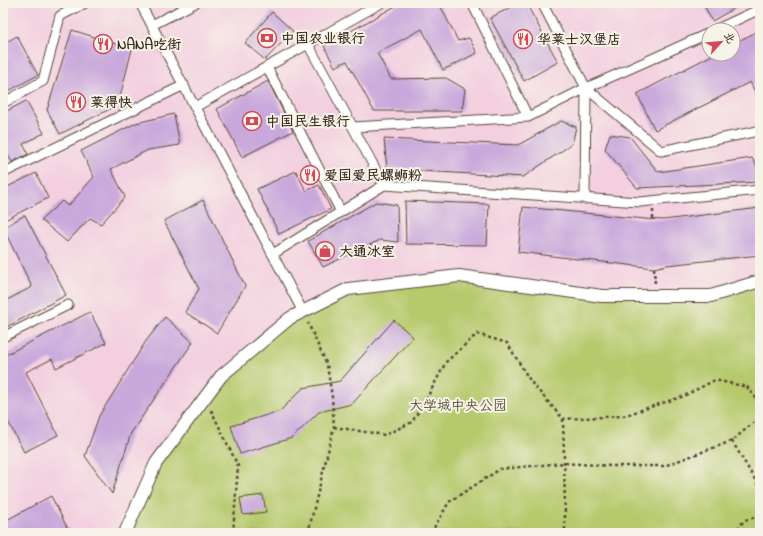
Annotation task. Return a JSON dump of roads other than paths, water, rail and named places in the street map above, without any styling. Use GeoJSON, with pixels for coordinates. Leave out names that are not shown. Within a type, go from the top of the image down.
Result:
{"type":"FeatureCollection","features":[{"type":"Feature","properties":{"kind":"street"},"geometry":{"type":"LineString","coordinates":[[3,103],[42,81],[60,16],[85,3]]}},
{"type":"Feature","properties":{"kind":"street"},"geometry":{"type":"LineString","coordinates":[[140,3],[304,312]]}},
{"type":"Feature","properties":{"kind":"street"},"geometry":{"type":"LineString","coordinates":[[152,25],[195,3]]}},
{"type":"Feature","properties":{"kind":"street"},"geometry":{"type":"LineString","coordinates":[[195,107],[381,3]]}},
{"type":"Feature","properties":{"kind":"street"},"geometry":{"type":"LineString","coordinates":[[472,3],[528,117]]}},
{"type":"Feature","properties":{"kind":"street"},"geometry":{"type":"LineString","coordinates":[[542,3],[586,88],[661,151],[758,131],[760,135]]}},
{"type":"Feature","properties":{"kind":"street"},"geometry":{"type":"LineString","coordinates":[[732,22],[760,9]]}},
{"type":"Feature","properties":{"kind":"street"},"geometry":{"type":"LineString","coordinates":[[353,127],[528,117],[586,88],[701,37]]}},
{"type":"Feature","properties":{"kind":"street"},"geometry":{"type":"LineString","coordinates":[[308,44],[384,185]]}},
{"type":"Feature","properties":{"kind":"street"},"geometry":{"type":"LineString","coordinates":[[267,67],[341,212]]}},
{"type":"Feature","properties":{"kind":"street"},"geometry":{"type":"LineString","coordinates":[[3,174],[184,85]]}},
{"type":"Feature","properties":{"kind":"street"},"geometry":{"type":"LineString","coordinates":[[585,198],[586,88]]}},
{"type":"Feature","properties":{"kind":"street"},"geometry":{"type":"LineString","coordinates":[[273,254],[384,185],[640,202],[760,190]]}},
{"type":"Feature","properties":{"kind":"street"},"geometry":{"type":"LineString","coordinates":[[125,533],[156,463],[221,376],[290,318],[348,289],[459,276],[602,296],[711,296],[760,281]]}},
{"type":"Feature","properties":{"kind":"street"},"geometry":{"type":"LineString","coordinates":[[3,337],[68,305]]}},
{"type":"Feature","properties":{"kind":"place","name":"中国农业银行"},"geometry":{"type":"Point","coordinates":[267,38]}},
{"type":"Feature","properties":{"kind":"place","name":"华莱士汉堡店"},"geometry":{"type":"Point","coordinates":[523,39]}},
{"type":"Feature","properties":{"kind":"place","name":"NANA吃街"},"geometry":{"type":"Point","coordinates":[103,44]}},
{"type":"Feature","properties":{"kind":"place","name":"莱得快"},"geometry":{"type":"Point","coordinates":[76,102]}},
{"type":"Feature","properties":{"kind":"place","name":"中国民生银行"},"geometry":{"type":"Point","coordinates":[252,121]}},
{"type":"Feature","properties":{"kind":"place","name":"爱国爱民螺蛳粉"},"geometry":{"type":"Point","coordinates":[310,175]}},
{"type":"Feature","properties":{"kind":"place","name":"大通冰室"},"geometry":{"type":"Point","coordinates":[325,251]}},
{"type":"Feature","properties":{"kind":"park label","name":"大学城中央公园"},"geometry":{"type":"Point","coordinates":[458,405]}}]}
